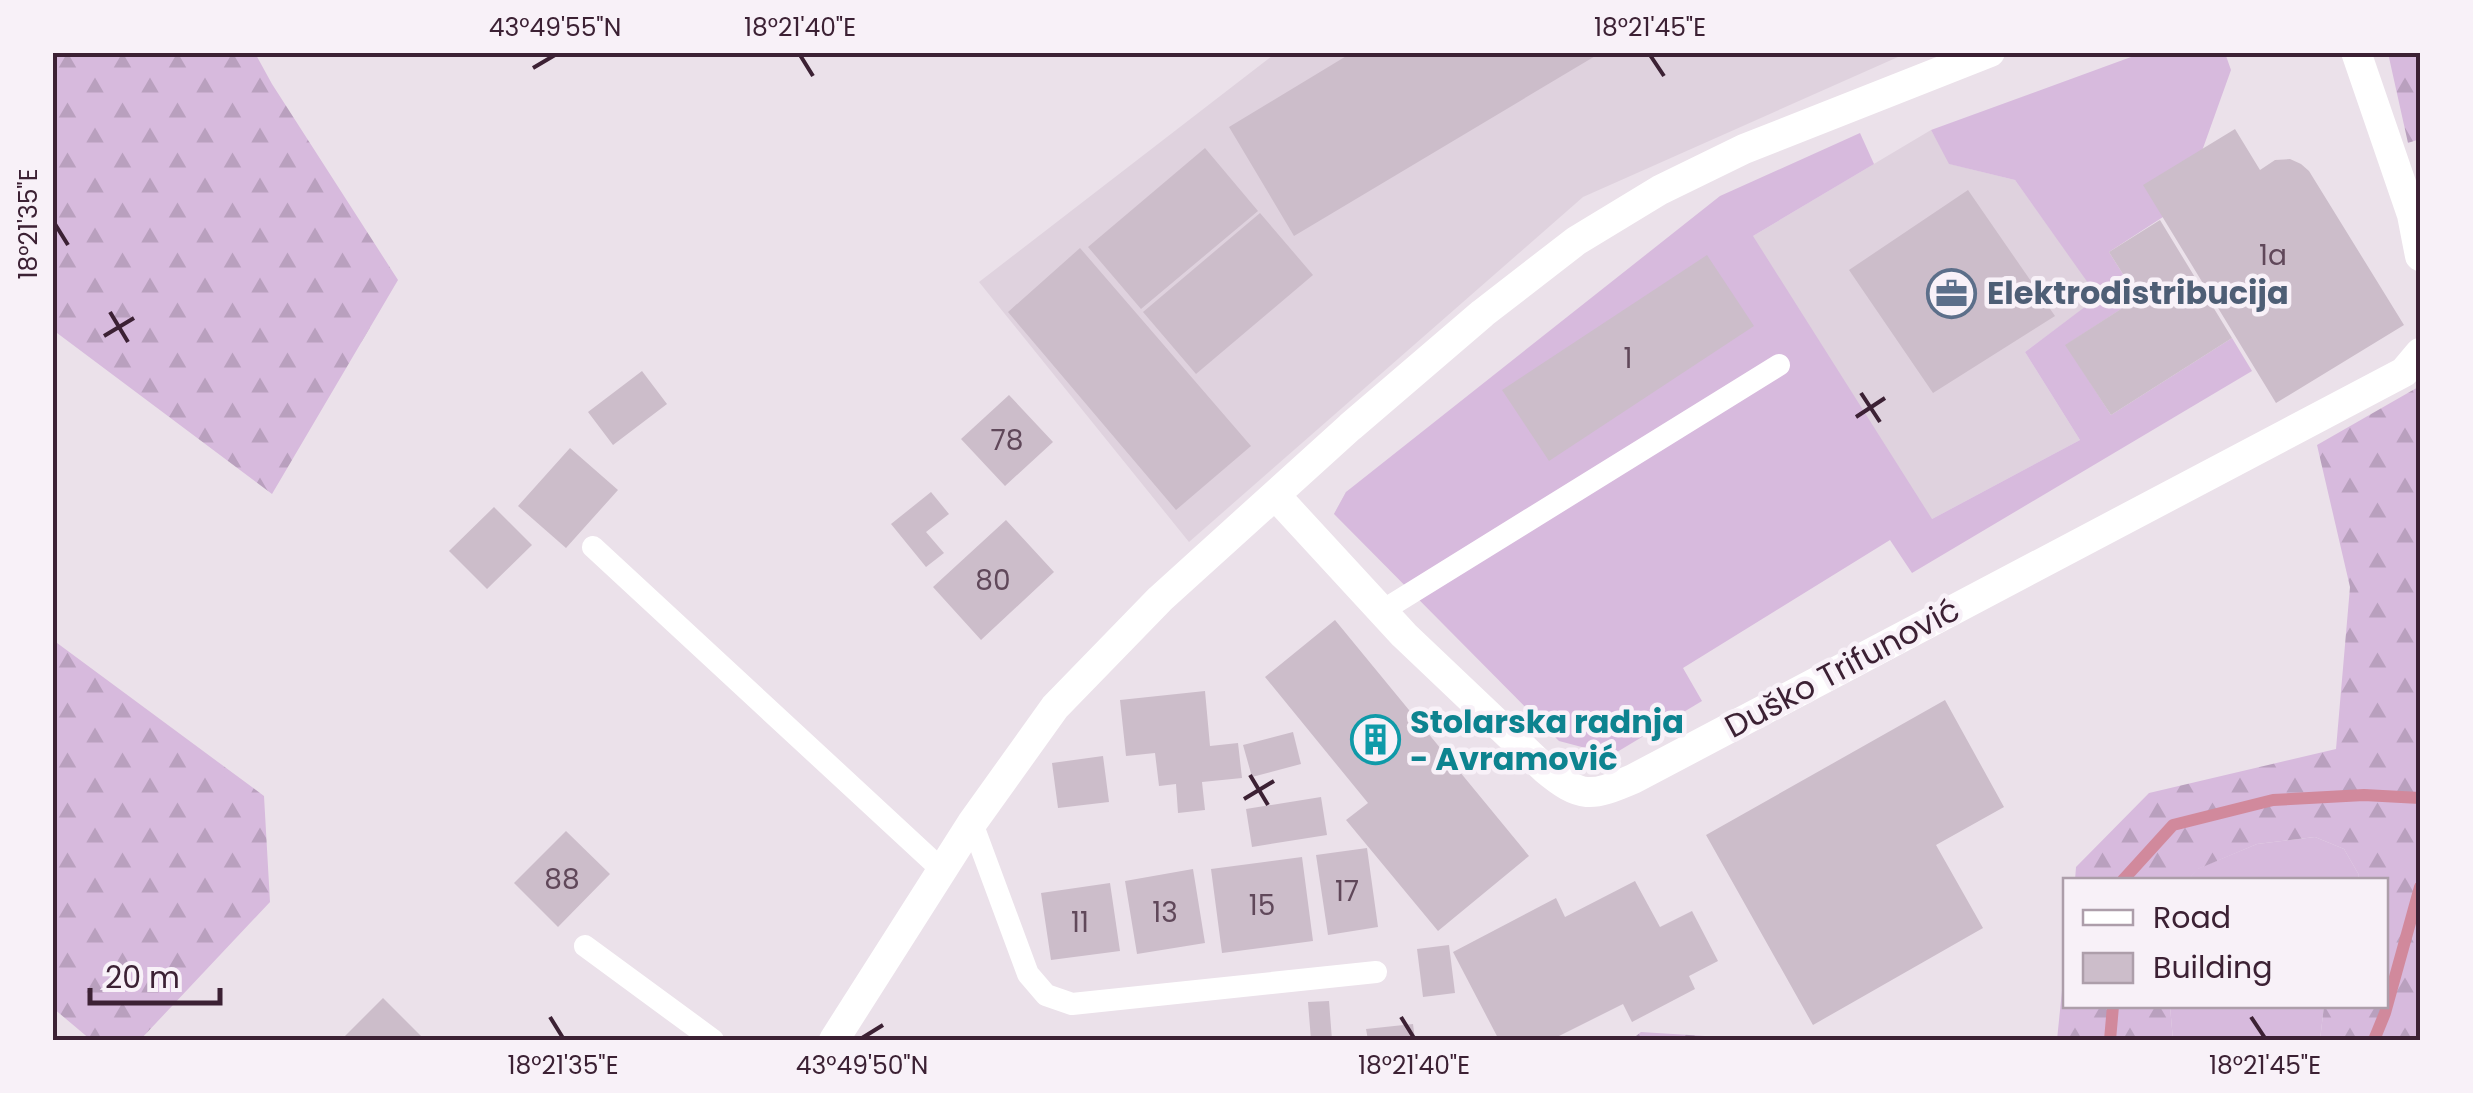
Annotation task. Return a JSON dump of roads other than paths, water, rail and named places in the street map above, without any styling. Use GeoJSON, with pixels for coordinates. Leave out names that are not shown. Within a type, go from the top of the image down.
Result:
{"type":"FeatureCollection","features":[{"type":"Feature","properties":{"kind":"street"},"geometry":{"type":"LineString","coordinates":[[834,1040],[972,823],[1055,707],[1160,599],[1274,494],[1483,313],[1576,241],[1660,190],[1744,149],[1990,52]]}},
{"type":"Feature","properties":{"kind":"street"},"geometry":{"type":"LineString","coordinates":[[2356,52],[2412,215],[2420,256]]}},
{"type":"Feature","properties":{"kind":"street","name":"Duško Trifunović"},"geometry":{"type":"LineString","coordinates":[[1274,494],[1432,662],[1565,785],[1588,794],[1607,790],[1668,761],[2404,372],[2420,353]]}},
{"type":"Feature","properties":{"kind":"lane"},"geometry":{"type":"LineString","coordinates":[[1382,611],[1779,365]]}},
{"type":"Feature","properties":{"kind":"lane"},"geometry":{"type":"LineString","coordinates":[[594,547],[942,870]]}},
{"type":"Feature","properties":{"kind":"lane"},"geometry":{"type":"LineString","coordinates":[[972,823],[1028,974],[1046,994],[1058,1000],[1072,1004],[1376,972]]}},
{"type":"Feature","properties":{"kind":"lane"},"geometry":{"type":"LineString","coordinates":[[585,946],[713,1040]]}},
{"type":"Feature","properties":{"kind":"waterway"},"geometry":{"type":"LineString","coordinates":[[2125,878],[2173,825],[2273,800],[2364,795],[2420,798]]}},
{"type":"Feature","properties":{"kind":"waterway"},"geometry":{"type":"LineString","coordinates":[[2388,1002],[2420,887]]}},
{"type":"Feature","properties":{"kind":"waterway"},"geometry":{"type":"LineString","coordinates":[[2110,1040],[2113,1008]]}},
{"type":"Feature","properties":{"kind":"waterway"},"geometry":{"type":"LineString","coordinates":[[2374,1040],[2386,1008]]}},
{"type":"Feature","properties":{"kind":"place","name":"Elektrodistribucija"},"geometry":{"type":"Point","coordinates":[1952,293]}},
{"type":"Feature","properties":{"kind":"place","name":"Stolarska radnja - Avramović"},"geometry":{"type":"Point","coordinates":[1375,740]}}]}
